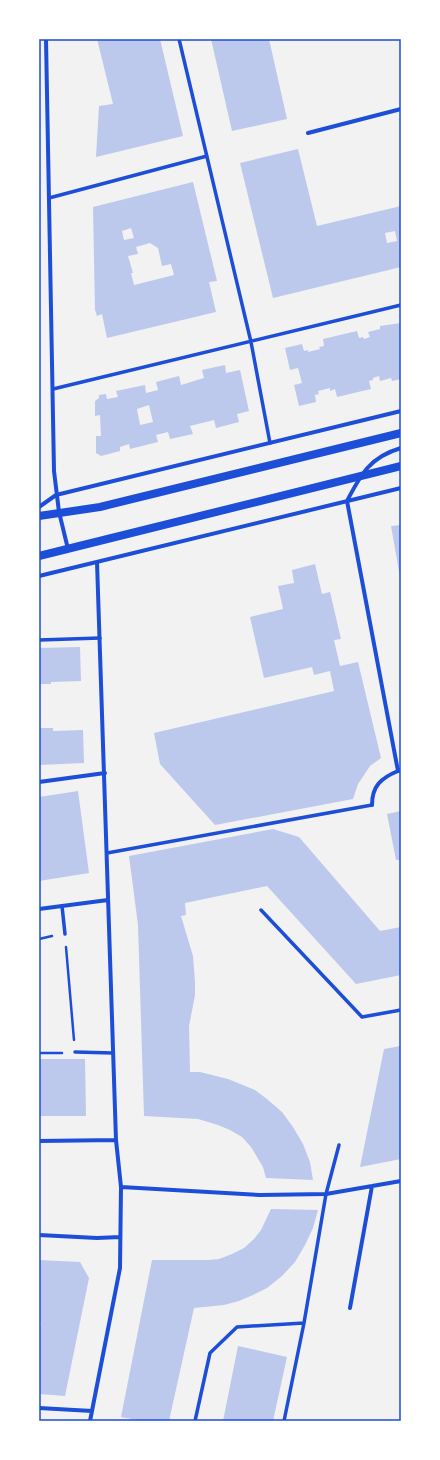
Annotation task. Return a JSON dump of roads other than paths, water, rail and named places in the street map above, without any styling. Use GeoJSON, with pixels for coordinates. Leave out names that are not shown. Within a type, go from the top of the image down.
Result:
{"type":"FeatureCollection","features":[{"type":"Feature","properties":{"kind":"main road"},"geometry":{"type":"LineString","coordinates":[[39,516],[100,507],[401,433]]}},
{"type":"Feature","properties":{"kind":"main road"},"geometry":{"type":"LineString","coordinates":[[39,556],[401,466]]}},
{"type":"Feature","properties":{"kind":"street"},"geometry":{"type":"LineString","coordinates":[[46,39],[54,471],[59,512],[68,549]]}},
{"type":"Feature","properties":{"kind":"street"},"geometry":{"type":"LineString","coordinates":[[179,39],[251,342],[270,443]]}},
{"type":"Feature","properties":{"kind":"street"},"geometry":{"type":"LineString","coordinates":[[308,133],[401,109]]}},
{"type":"Feature","properties":{"kind":"street"},"geometry":{"type":"LineString","coordinates":[[49,198],[207,156]]}},
{"type":"Feature","properties":{"kind":"street"},"geometry":{"type":"LineString","coordinates":[[53,389],[251,342],[401,304]]}},
{"type":"Feature","properties":{"kind":"street"},"geometry":{"type":"LineString","coordinates":[[39,507],[56,495],[401,411]]}},
{"type":"Feature","properties":{"kind":"street"},"geometry":{"type":"LineString","coordinates":[[107,853],[372,805],[374,790],[387,775],[399,771],[347,501],[362,475],[378,457],[387,452],[401,448]]}},
{"type":"Feature","properties":{"kind":"street"},"geometry":{"type":"LineString","coordinates":[[39,576],[401,488]]}},
{"type":"Feature","properties":{"kind":"street"},"geometry":{"type":"LineString","coordinates":[[90,1421],[120,1268],[121,1187],[116,1140],[97,562]]}},
{"type":"Feature","properties":{"kind":"street"},"geometry":{"type":"LineString","coordinates":[[39,640],[100,638]]}},
{"type":"Feature","properties":{"kind":"street"},"geometry":{"type":"LineString","coordinates":[[39,782],[104,773]]}},
{"type":"Feature","properties":{"kind":"street"},"geometry":{"type":"LineString","coordinates":[[39,909],[108,900]]}},
{"type":"Feature","properties":{"kind":"street"},"geometry":{"type":"LineString","coordinates":[[62,906],[65,934]]}},
{"type":"Feature","properties":{"kind":"street"},"geometry":{"type":"LineString","coordinates":[[261,910],[362,1017],[401,1010]]}},
{"type":"Feature","properties":{"kind":"street"},"geometry":{"type":"LineString","coordinates":[[75,1052],[113,1053]]}},
{"type":"Feature","properties":{"kind":"street"},"geometry":{"type":"LineString","coordinates":[[39,1141],[116,1140]]}},
{"type":"Feature","properties":{"kind":"street"},"geometry":{"type":"LineString","coordinates":[[284,1421],[304,1323],[326,1194],[340,1145]]}},
{"type":"Feature","properties":{"kind":"street"},"geometry":{"type":"LineString","coordinates":[[121,1187],[260,1195],[326,1194],[401,1181]]}},
{"type":"Feature","properties":{"kind":"street"},"geometry":{"type":"LineString","coordinates":[[350,1308],[372,1186]]}},
{"type":"Feature","properties":{"kind":"street"},"geometry":{"type":"LineString","coordinates":[[39,1235],[97,1238],[120,1237]]}},
{"type":"Feature","properties":{"kind":"street"},"geometry":{"type":"LineString","coordinates":[[195,1421],[210,1353],[237,1327],[304,1323]]}},
{"type":"Feature","properties":{"kind":"street"},"geometry":{"type":"LineString","coordinates":[[39,1408],[92,1411]]}}]}
